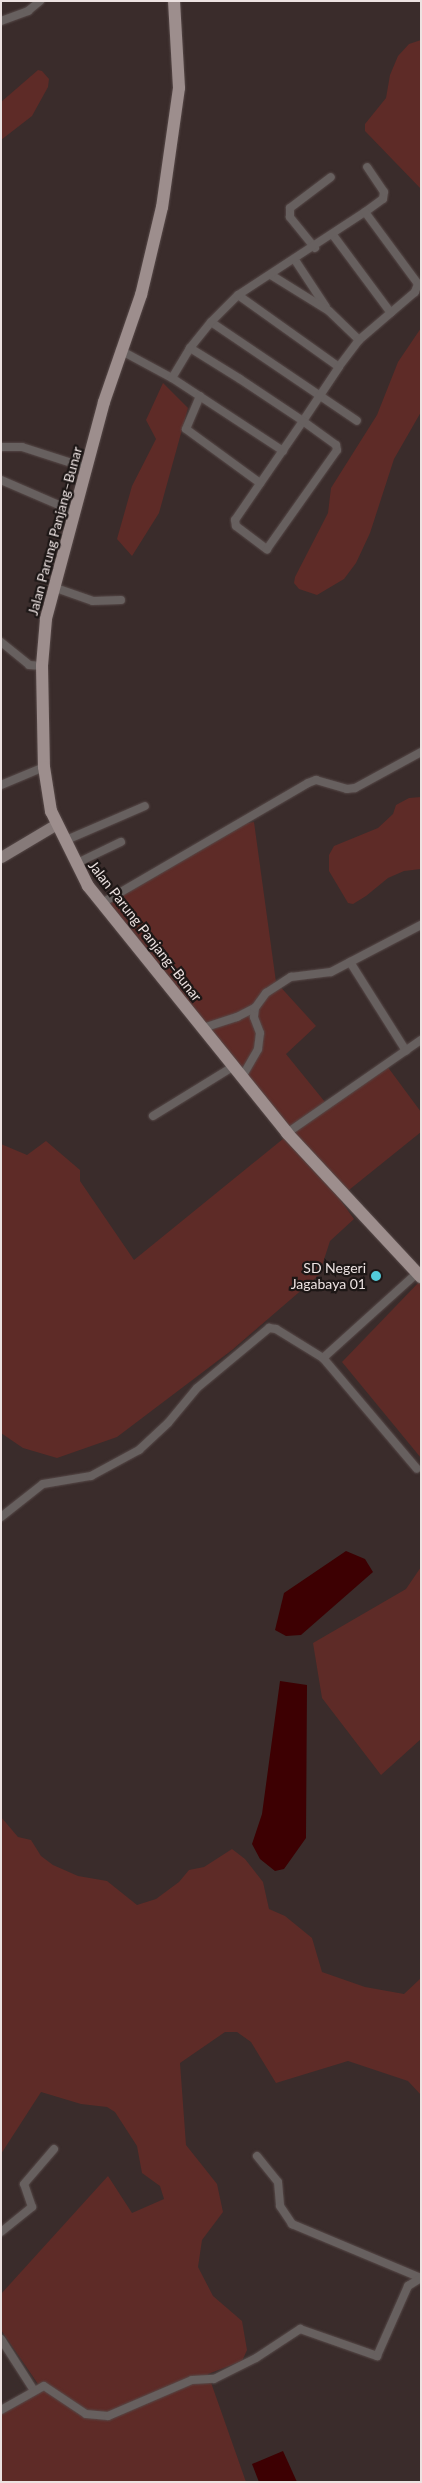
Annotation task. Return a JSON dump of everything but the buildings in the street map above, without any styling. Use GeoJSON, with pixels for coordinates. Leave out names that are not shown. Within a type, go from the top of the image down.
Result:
{"type":"FeatureCollection","features":[{"type":"Feature","properties":{"kind":"main road","name":"Jalan Parung Panjang–Bunar"},"geometry":{"type":"LineString","coordinates":[[174,1],[179,88],[169,169],[141,295],[120,350],[53,587],[42,666],[44,767],[55,825],[74,864],[102,903],[286,1133],[419,1275]]}},
{"type":"Feature","properties":{"kind":"street"},"geometry":{"type":"LineString","coordinates":[[1,20],[28,11],[40,1]]}},
{"type":"Feature","properties":{"kind":"street"},"geometry":{"type":"LineString","coordinates":[[172,378],[190,348],[211,322],[238,295],[314,248],[383,199],[384,192],[367,167]]}},
{"type":"Feature","properties":{"kind":"street"},"geometry":{"type":"LineString","coordinates":[[314,248],[290,217],[290,208],[331,177]]}},
{"type":"Feature","properties":{"kind":"street"},"geometry":{"type":"LineString","coordinates":[[190,348],[303,421],[333,442],[337,450],[266,550],[234,523],[260,483],[283,451],[303,421],[339,368],[359,340],[416,292],[418,284],[365,212]]}},
{"type":"Feature","properties":{"kind":"street"},"geometry":{"type":"LineString","coordinates":[[333,235],[391,313]]}},
{"type":"Feature","properties":{"kind":"street"},"geometry":{"type":"LineString","coordinates":[[295,260],[329,311]]}},
{"type":"Feature","properties":{"kind":"street"},"geometry":{"type":"LineString","coordinates":[[271,275],[329,311],[359,340]]}},
{"type":"Feature","properties":{"kind":"street"},"geometry":{"type":"LineString","coordinates":[[238,295],[339,368]]}},
{"type":"Feature","properties":{"kind":"street"},"geometry":{"type":"LineString","coordinates":[[211,322],[357,420]]}},
{"type":"Feature","properties":{"kind":"street"},"geometry":{"type":"LineString","coordinates":[[120,350],[172,378],[283,451]]}},
{"type":"Feature","properties":{"kind":"street"},"geometry":{"type":"LineString","coordinates":[[200,396],[186,429],[260,483]]}},
{"type":"Feature","properties":{"kind":"street"},"geometry":{"type":"LineString","coordinates":[[2,447],[22,447],[87,468]]}},
{"type":"Feature","properties":{"kind":"street"},"geometry":{"type":"LineString","coordinates":[[1,480],[75,512]]}},
{"type":"Feature","properties":{"kind":"street"},"geometry":{"type":"LineString","coordinates":[[53,587],[93,601],[121,600]]}},
{"type":"Feature","properties":{"kind":"street"},"geometry":{"type":"LineString","coordinates":[[1,642],[29,665],[42,666]]}},
{"type":"Feature","properties":{"kind":"street"},"geometry":{"type":"LineString","coordinates":[[102,903],[308,783],[316,780],[347,789],[355,788],[421,752]]}},
{"type":"Feature","properties":{"kind":"street"},"geometry":{"type":"LineString","coordinates":[[1,785],[44,767]]}},
{"type":"Feature","properties":{"kind":"street"},"geometry":{"type":"LineString","coordinates":[[64,841],[145,806]]}},
{"type":"Feature","properties":{"kind":"street"},"geometry":{"type":"LineString","coordinates":[[1,858],[55,825]]}},
{"type":"Feature","properties":{"kind":"street"},"geometry":{"type":"LineString","coordinates":[[74,864],[121,842]]}},
{"type":"Feature","properties":{"kind":"street"},"geometry":{"type":"LineString","coordinates":[[203,1028],[237,1017],[255,1008],[266,993],[291,977],[320,975],[350,962],[421,925]]}},
{"type":"Feature","properties":{"kind":"street"},"geometry":{"type":"LineString","coordinates":[[350,962],[406,1051]]}},
{"type":"Feature","properties":{"kind":"street"},"geometry":{"type":"LineString","coordinates":[[242,1077],[258,1049],[260,1032],[254,1017],[255,1008]]}},
{"type":"Feature","properties":{"kind":"street"},"geometry":{"type":"LineString","coordinates":[[286,1133],[421,1040]]}},
{"type":"Feature","properties":{"kind":"street"},"geometry":{"type":"LineString","coordinates":[[154,1116],[234,1066]]}},
{"type":"Feature","properties":{"kind":"street"},"geometry":{"type":"LineString","coordinates":[[324,1358],[419,1275]]}},
{"type":"Feature","properties":{"kind":"street"},"geometry":{"type":"LineString","coordinates":[[1,1517],[43,1484],[91,1476],[139,1450],[168,1423],[196,1388],[269,1328],[276,1329],[324,1358],[417,1469]]}},
{"type":"Feature","properties":{"kind":"street"},"geometry":{"type":"LineString","coordinates":[[1,2232],[32,2206],[24,2184],[54,2149]]}},
{"type":"Feature","properties":{"kind":"street"},"geometry":{"type":"LineString","coordinates":[[257,2156],[276,2179],[280,2206],[292,2224],[421,2278]]}},
{"type":"Feature","properties":{"kind":"street"},"geometry":{"type":"LineString","coordinates":[[1,2410],[33,2389],[44,2386],[86,2414],[97,2417],[108,2416],[192,2380],[214,2379],[256,2358],[300,2330],[378,2356],[408,2286],[421,2278]]}},
{"type":"Feature","properties":{"kind":"street"},"geometry":{"type":"LineString","coordinates":[[1,2339],[33,2389]]}},
{"type":"Feature","properties":{"kind":"shaded area"},"geometry":{"type":"Polygon","coordinates":[[[421,40],[421,189],[365,131],[365,124],[386,98],[390,75],[398,56],[409,44],[421,40]]]}},
{"type":"Feature","properties":{"kind":"shaded area"},"geometry":{"type":"Polygon","coordinates":[[[38,70],[42,71],[49,79],[48,87],[32,116],[1,140],[1,102],[38,70]]]}},
{"type":"Feature","properties":{"kind":"shaded area"},"geometry":{"type":"Polygon","coordinates":[[[421,328],[421,412],[394,459],[370,533],[356,563],[344,579],[317,595],[299,589],[294,583],[295,577],[328,513],[331,488],[377,415],[398,362],[421,328]]]}},
{"type":"Feature","properties":{"kind":"shaded area"},"geometry":{"type":"Polygon","coordinates":[[[163,383],[188,408],[159,513],[132,556],[117,539],[132,486],[156,439],[146,420],[163,383]]]}},
{"type":"Feature","properties":{"kind":"shaded area"},"geometry":{"type":"Polygon","coordinates":[[[421,797],[421,869],[404,871],[388,878],[366,896],[353,904],[348,903],[329,871],[329,855],[334,846],[378,828],[393,814],[396,805],[409,798],[421,797]]]}},
{"type":"Feature","properties":{"kind":"shaded area"},"geometry":{"type":"Polygon","coordinates":[[[254,822],[276,982],[316,1026],[286,1054],[329,1107],[387,1066],[421,1112],[421,1132],[339,1198],[354,1219],[330,1241],[319,1275],[232,1350],[117,1437],[57,1458],[23,1448],[1,1433],[1,1144],[27,1155],[46,1141],[80,1170],[80,1181],[134,1260],[289,1134],[103,906],[236,825],[254,822]]]}},
{"type":"Feature","properties":{"kind":"shaded area"},"geometry":{"type":"Polygon","coordinates":[[[421,1280],[421,1458],[342,1362],[421,1280]]]}},
{"type":"Feature","properties":{"kind":"shaded area"},"geometry":{"type":"Polygon","coordinates":[[[346,1551],[365,1559],[373,1572],[301,1635],[286,1636],[275,1630],[284,1593],[346,1551]]]}},
{"type":"Feature","properties":{"kind":"shaded area"},"geometry":{"type":"Polygon","coordinates":[[[421,1567],[421,1739],[381,1775],[322,1698],[313,1643],[406,1589],[421,1567]]]}},
{"type":"Feature","properties":{"kind":"shaded area"},"geometry":{"type":"Polygon","coordinates":[[[280,1681],[307,1685],[306,1838],[284,1869],[275,1871],[260,1859],[252,1844],[262,1814],[280,1681]]]}},
{"type":"Feature","properties":{"kind":"shaded area"},"geometry":{"type":"Polygon","coordinates":[[[1,1817],[18,1837],[31,1840],[41,1856],[53,1865],[78,1876],[107,1881],[137,1905],[156,1899],[179,1882],[189,1870],[204,1867],[232,1849],[245,1859],[263,1882],[269,1909],[285,1916],[312,1938],[322,1972],[365,1987],[404,1994],[421,1978],[421,2095],[408,2081],[348,2061],[276,2083],[251,2042],[237,2032],[225,2032],[180,2063],[186,2145],[217,2184],[223,2212],[202,2240],[198,2267],[213,2296],[242,2321],[247,2350],[242,2361],[208,2374],[246,2482],[1,2482],[1,2411],[38,2384],[1,2330],[1,2294],[108,2176],[132,2213],[164,2199],[160,2186],[142,2173],[137,2146],[115,2112],[107,2107],[81,2104],[41,2092],[1,2154],[1,1817]]]}},
{"type":"Feature","properties":{"kind":"shaded area"},"geometry":{"type":"Polygon","coordinates":[[[283,2451],[297,2482],[259,2482],[252,2464],[283,2451]]]}},
{"type":"Feature","properties":{"kind":"place","name":"SD Negeri Jagabaya 01"},"geometry":{"type":"Point","coordinates":[376,1276]}}]}
